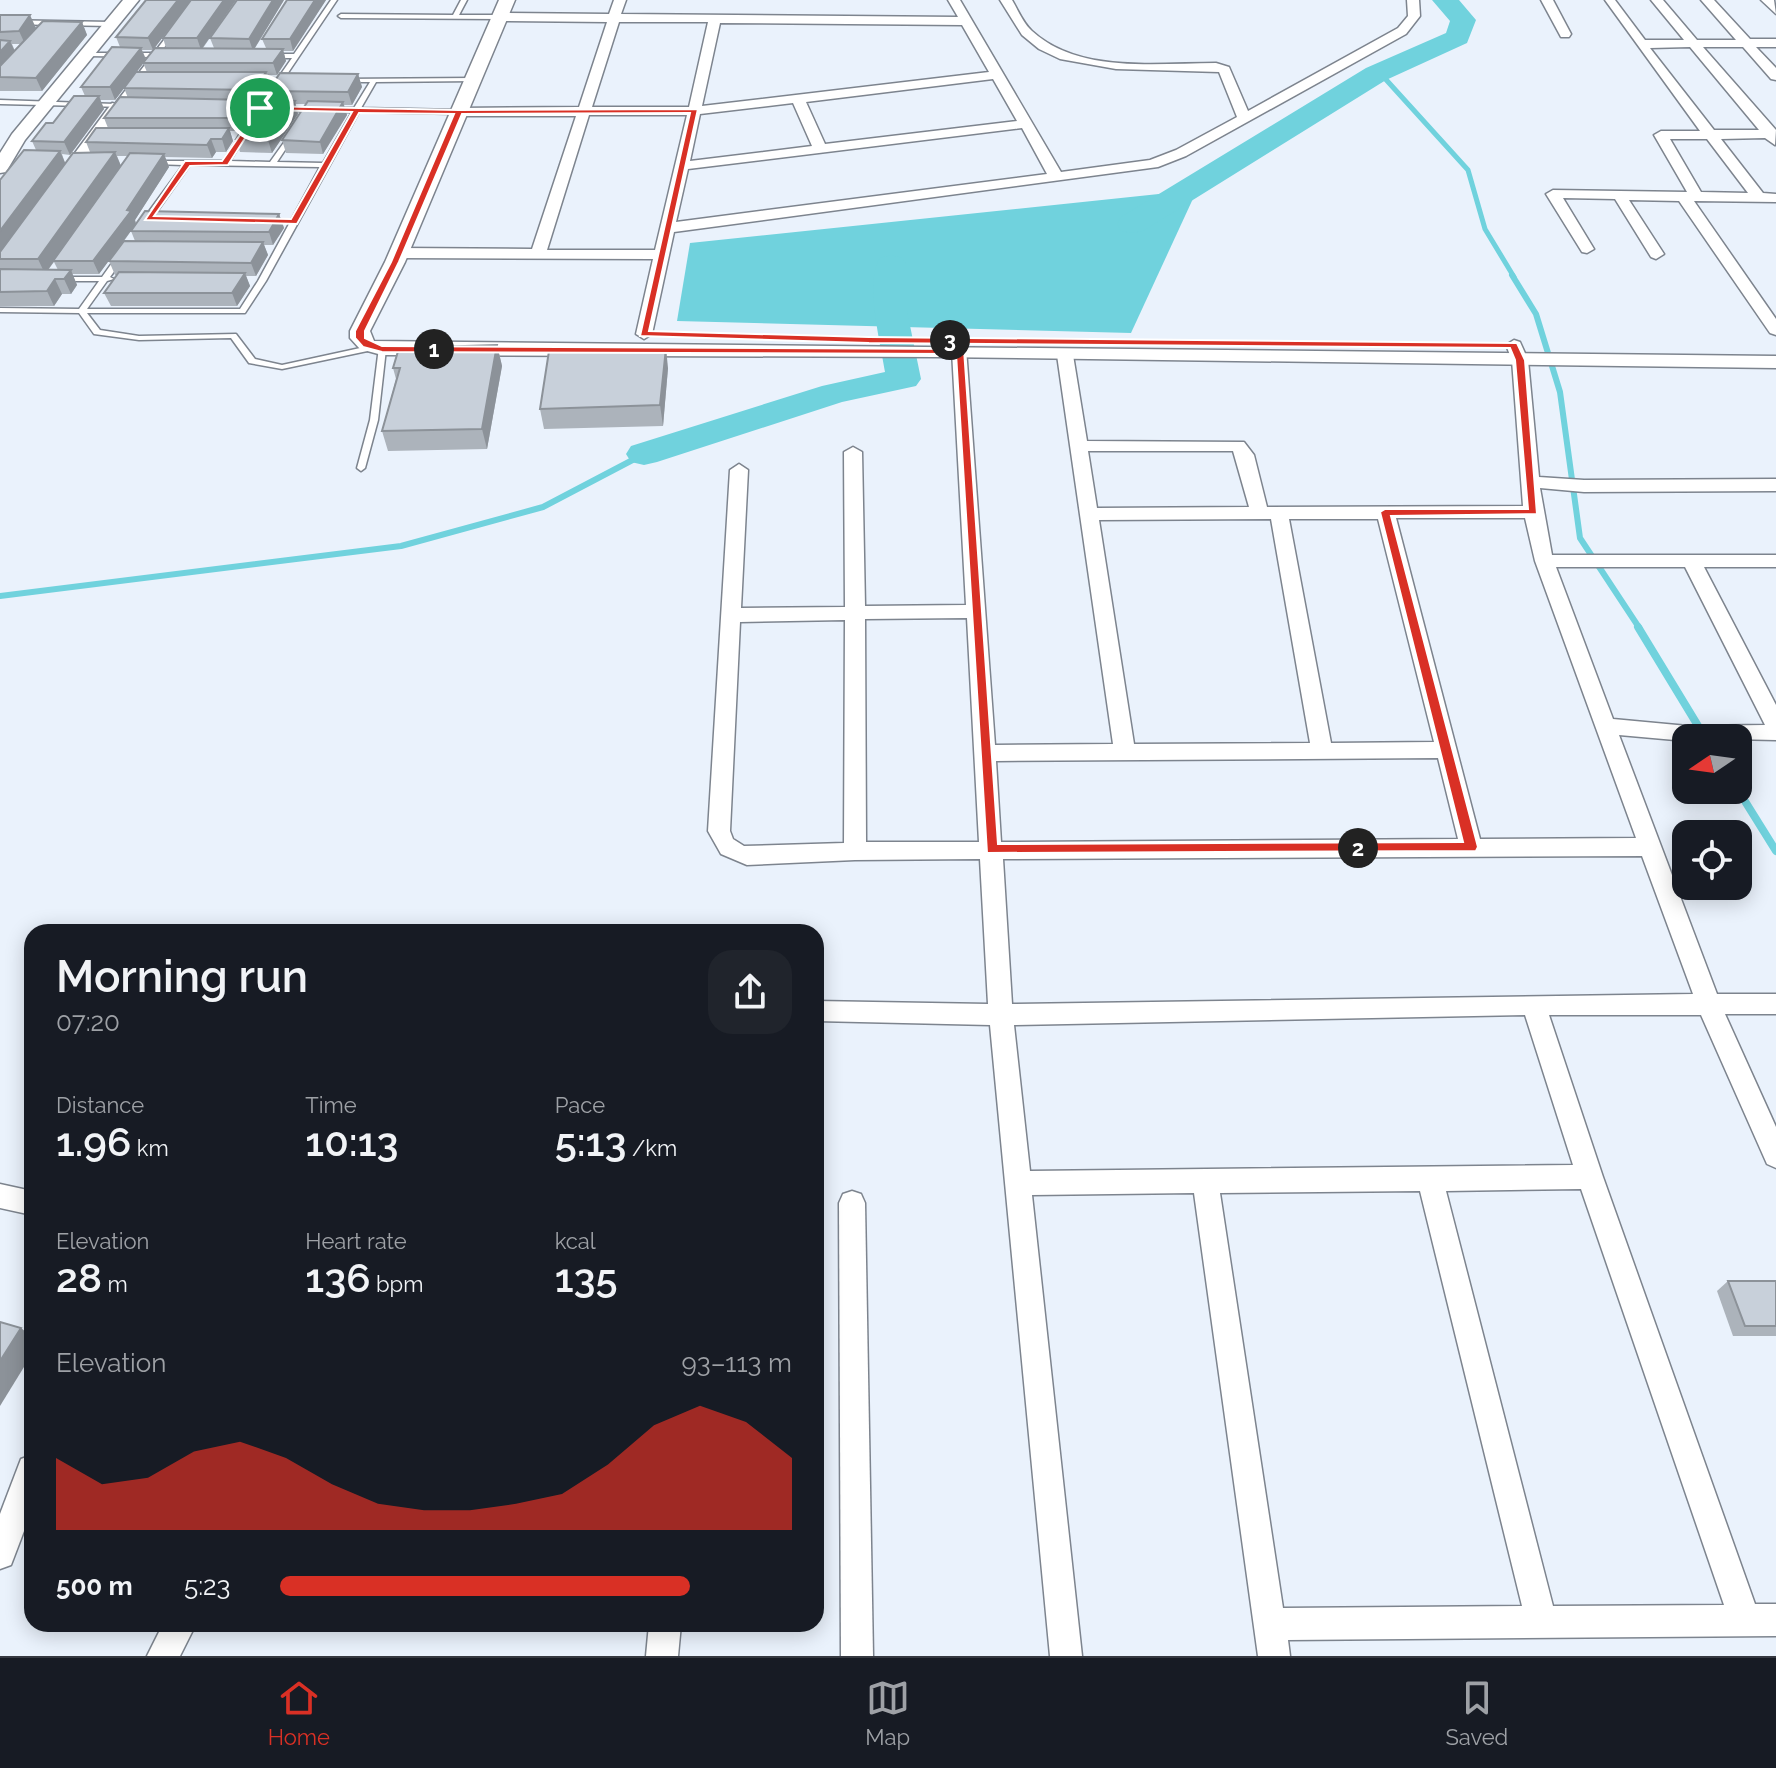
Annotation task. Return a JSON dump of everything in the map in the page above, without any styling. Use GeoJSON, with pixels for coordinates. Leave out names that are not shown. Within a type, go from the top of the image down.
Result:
{"type":"FeatureCollection","features":[{"type":"Feature","properties":{"kind":"street"},"geometry":{"type":"LineString","coordinates":[[7,160],[18,138],[131,0]]}},
{"type":"Feature","properties":{"kind":"street"},"geometry":{"type":"LineString","coordinates":[[507,0],[399,253],[360,331],[360,338],[379,348],[960,351],[1065,355],[1561,353],[1776,347]]}},
{"type":"Feature","properties":{"kind":"street"},"geometry":{"type":"LineString","coordinates":[[538,254],[620,0]]}},
{"type":"Feature","properties":{"kind":"street"},"geometry":{"type":"LineString","coordinates":[[954,0],[1057,178]]}},
{"type":"Feature","properties":{"kind":"street"},"geometry":{"type":"LineString","coordinates":[[1006,0],[1033,37],[1082,60],[1130,66],[1216,67],[1224,70],[1244,117]]}},
{"type":"Feature","properties":{"kind":"street"},"geometry":{"type":"LineString","coordinates":[[668,228],[1153,164],[1181,153],[1402,31],[1414,16],[1413,0]]}},
{"type":"Feature","properties":{"kind":"street"},"geometry":{"type":"LineString","coordinates":[[1547,0],[1565,34]]}},
{"type":"Feature","properties":{"kind":"street"},"geometry":{"type":"LineString","coordinates":[[1657,0],[1774,137]]}},
{"type":"Feature","properties":{"kind":"street"},"geometry":{"type":"LineString","coordinates":[[1707,0],[1776,76]]}},
{"type":"Feature","properties":{"kind":"street"},"geometry":{"type":"LineString","coordinates":[[1767,0],[1776,10]]}},
{"type":"Feature","properties":{"kind":"street"},"geometry":{"type":"LineString","coordinates":[[1610,2],[1759,198]]}},
{"type":"Feature","properties":{"kind":"street"},"geometry":{"type":"LineString","coordinates":[[500,17],[964,21]]}},
{"type":"Feature","properties":{"kind":"street"},"geometry":{"type":"LineString","coordinates":[[644,334],[715,19]]}},
{"type":"Feature","properties":{"kind":"street"},"geometry":{"type":"LineString","coordinates":[[1641,44],[1776,43]]}},
{"type":"Feature","properties":{"kind":"street"},"geometry":{"type":"LineString","coordinates":[[459,112],[695,111],[996,75]]}},
{"type":"Feature","properties":{"kind":"street"},"geometry":{"type":"LineString","coordinates":[[798,99],[820,149]]}},
{"type":"Feature","properties":{"kind":"street"},"geometry":{"type":"LineString","coordinates":[[74,164],[102,136],[117,106]]}},
{"type":"Feature","properties":{"kind":"street"},"geometry":{"type":"LineString","coordinates":[[682,166],[1025,124]]}},
{"type":"Feature","properties":{"kind":"street"},"geometry":{"type":"LineString","coordinates":[[1774,137],[1661,135],[1690,196],[1776,330]]}},
{"type":"Feature","properties":{"kind":"street"},"geometry":{"type":"LineString","coordinates":[[1587,249],[1553,194],[1776,198]]}},
{"type":"Feature","properties":{"kind":"street"},"geometry":{"type":"LineString","coordinates":[[1619,195],[1656,254]]}},
{"type":"Feature","properties":{"kind":"street"},"geometry":{"type":"LineString","coordinates":[[399,253],[662,255]]}},
{"type":"Feature","properties":{"kind":"street"},"geometry":{"type":"LineString","coordinates":[[367,321],[375,328],[392,331],[1526,353]]}},
{"type":"Feature","properties":{"kind":"street"},"geometry":{"type":"LineString","coordinates":[[960,351],[1001,1015],[1066,1656]]}},
{"type":"Feature","properties":{"kind":"street"},"geometry":{"type":"LineString","coordinates":[[1526,353],[1533,512],[1544,561],[1709,1005],[1776,1156]]}},
{"type":"Feature","properties":{"kind":"street"},"geometry":{"type":"LineString","coordinates":[[1561,353],[1776,362]]}},
{"type":"Feature","properties":{"kind":"street"},"geometry":{"type":"LineString","coordinates":[[1065,355],[1125,752]]}},
{"type":"Feature","properties":{"kind":"street"},"geometry":{"type":"LineString","coordinates":[[1078,446],[1238,446],[1245,455],[1269,513],[1322,751]]}},
{"type":"Feature","properties":{"kind":"street"},"geometry":{"type":"LineString","coordinates":[[853,452],[855,851]]}},
{"type":"Feature","properties":{"kind":"street"},"geometry":{"type":"LineString","coordinates":[[739,470],[719,831],[723,844],[731,852],[747,856],[855,851],[1648,847]]}},
{"type":"Feature","properties":{"kind":"street"},"geometry":{"type":"LineString","coordinates":[[1532,482],[1575,486],[1776,485]]}},
{"type":"Feature","properties":{"kind":"street"},"geometry":{"type":"LineString","coordinates":[[1385,512],[1471,847]]}},
{"type":"Feature","properties":{"kind":"street"},"geometry":{"type":"LineString","coordinates":[[1089,514],[1533,512]]}},
{"type":"Feature","properties":{"kind":"street"},"geometry":{"type":"LineString","coordinates":[[1544,561],[1776,561]]}},
{"type":"Feature","properties":{"kind":"street"},"geometry":{"type":"LineString","coordinates":[[1691,561],[1776,725]]}},
{"type":"Feature","properties":{"kind":"street"},"geometry":{"type":"LineString","coordinates":[[731,615],[977,611]]}},
{"type":"Feature","properties":{"kind":"street"},"geometry":{"type":"LineString","coordinates":[[1604,726],[1688,734],[1776,732]]}},
{"type":"Feature","properties":{"kind":"street"},"geometry":{"type":"LineString","coordinates":[[987,753],[1446,750]]}},
{"type":"Feature","properties":{"kind":"street"},"geometry":{"type":"LineString","coordinates":[[824,1011],[1001,1015],[1534,1005],[1776,1004]]}},
{"type":"Feature","properties":{"kind":"street"},"geometry":{"type":"LineString","coordinates":[[1269,1624],[1761,1620],[1590,1177],[1534,1005]]}},
{"type":"Feature","properties":{"kind":"street"},"geometry":{"type":"LineString","coordinates":[[1019,1183],[1590,1177]]}},
{"type":"Feature","properties":{"kind":"street"},"geometry":{"type":"LineString","coordinates":[[1430,1178],[1541,1621]]}},
{"type":"Feature","properties":{"kind":"street"},"geometry":{"type":"LineString","coordinates":[[1205,1179],[1274,1656]]}},
{"type":"Feature","properties":{"kind":"street"},"geometry":{"type":"LineString","coordinates":[[0,1196],[24,1201]]}},
{"type":"Feature","properties":{"kind":"street"},"geometry":{"type":"LineString","coordinates":[[852,1203],[857,1656]]}},
{"type":"Feature","properties":{"kind":"street"},"geometry":{"type":"LineString","coordinates":[[0,1554],[24,1491]]}},
{"type":"Feature","properties":{"kind":"street"},"geometry":{"type":"LineString","coordinates":[[163,1656],[176,1632]]}},
{"type":"Feature","properties":{"kind":"street"},"geometry":{"type":"LineString","coordinates":[[662,1656],[664,1632]]}},
{"type":"Feature","properties":{"kind":"lane"},"geometry":{"type":"LineString","coordinates":[[254,117],[334,0]]}},
{"type":"Feature","properties":{"kind":"lane"},"geometry":{"type":"LineString","coordinates":[[455,17],[464,0]]}},
{"type":"Feature","properties":{"kind":"lane"},"geometry":{"type":"LineString","coordinates":[[341,16],[500,17]]}},
{"type":"Feature","properties":{"kind":"lane"},"geometry":{"type":"LineString","coordinates":[[0,22],[111,24]]}},
{"type":"Feature","properties":{"kind":"lane"},"geometry":{"type":"LineString","coordinates":[[117,106],[181,22]]}},
{"type":"Feature","properties":{"kind":"lane"},"geometry":{"type":"LineString","coordinates":[[43,32],[51,23]]}},
{"type":"Feature","properties":{"kind":"lane"},"geometry":{"type":"LineString","coordinates":[[88,54],[168,55]]}},
{"type":"Feature","properties":{"kind":"lane"},"geometry":{"type":"LineString","coordinates":[[257,55],[297,56]]}},
{"type":"Feature","properties":{"kind":"lane"},"geometry":{"type":"LineString","coordinates":[[137,80],[151,80]]}},
{"type":"Feature","properties":{"kind":"lane"},"geometry":{"type":"LineString","coordinates":[[267,80],[297,80]]}},
{"type":"Feature","properties":{"kind":"lane"},"geometry":{"type":"LineString","coordinates":[[328,80],[473,80]]}},
{"type":"Feature","properties":{"kind":"lane"},"geometry":{"type":"LineString","coordinates":[[0,310],[235,313],[246,308],[374,80]]}},
{"type":"Feature","properties":{"kind":"lane"},"geometry":{"type":"LineString","coordinates":[[0,102],[133,106]]}},
{"type":"Feature","properties":{"kind":"lane"},"geometry":{"type":"LineString","coordinates":[[228,108],[459,112]]}},
{"type":"Feature","properties":{"kind":"lane"},"geometry":{"type":"LineString","coordinates":[[301,120],[308,109]]}},
{"type":"Feature","properties":{"kind":"lane"},"geometry":{"type":"LineString","coordinates":[[225,164],[248,127]]}},
{"type":"Feature","properties":{"kind":"lane"},"geometry":{"type":"LineString","coordinates":[[272,164],[294,131]]}},
{"type":"Feature","properties":{"kind":"lane"},"geometry":{"type":"LineString","coordinates":[[228,136],[242,136]]}},
{"type":"Feature","properties":{"kind":"lane"},"geometry":{"type":"LineString","coordinates":[[145,162],[325,165]]}},
{"type":"Feature","properties":{"kind":"lane"},"geometry":{"type":"LineString","coordinates":[[141,229],[188,163]]}},
{"type":"Feature","properties":{"kind":"lane"},"geometry":{"type":"LineString","coordinates":[[148,218],[163,219]]}},
{"type":"Feature","properties":{"kind":"lane"},"geometry":{"type":"LineString","coordinates":[[279,222],[294,222]]}},
{"type":"Feature","properties":{"kind":"lane"},"geometry":{"type":"LineString","coordinates":[[81,311],[126,249]]}},
{"type":"Feature","properties":{"kind":"lane"},"geometry":{"type":"LineString","coordinates":[[264,250],[279,250]]}},
{"type":"Feature","properties":{"kind":"lane"},"geometry":{"type":"LineString","coordinates":[[49,279],[120,279]]}},
{"type":"Feature","properties":{"kind":"lane"},"geometry":{"type":"LineString","coordinates":[[246,280],[262,281]]}},
{"type":"Feature","properties":{"kind":"lane"},"geometry":{"type":"LineString","coordinates":[[81,311],[97,332],[139,338],[233,336],[252,361],[282,367],[379,348],[374,420],[361,468]]}},
{"type":"Feature","properties":{"kind":"water"},"geometry":{"type":"Polygon","coordinates":[[[1197,190],[1131,333],[677,321],[690,243],[1197,190]]]}},
{"type":"Feature","properties":{"kind":"building"},"geometry":{"type":"Polygon","coordinates":[[[146,0],[178,0],[148,38],[116,37],[146,0]]]}},
{"type":"Feature","properties":{"kind":"building"},"geometry":{"type":"Polygon","coordinates":[[[191,0],[224,0],[197,38],[163,38],[191,0]]]}},
{"type":"Feature","properties":{"kind":"building"},"geometry":{"type":"Polygon","coordinates":[[[237,0],[273,0],[249,39],[210,38],[237,0]]]}},
{"type":"Feature","properties":{"kind":"building"},"geometry":{"type":"Polygon","coordinates":[[[287,0],[315,0],[290,39],[262,39],[287,0]]]}},
{"type":"Feature","properties":{"kind":"building"},"geometry":{"type":"Polygon","coordinates":[[[0,15],[30,15],[19,31],[0,32],[0,15]]]}},
{"type":"Feature","properties":{"kind":"building"},"geometry":{"type":"Polygon","coordinates":[[[43,21],[82,22],[36,78],[0,77],[0,66],[43,21]]]}},
{"type":"Feature","properties":{"kind":"building"},"geometry":{"type":"Polygon","coordinates":[[[0,40],[10,41],[0,52],[0,40]]]}},
{"type":"Feature","properties":{"kind":"building"},"geometry":{"type":"Polygon","coordinates":[[[112,47],[141,48],[110,87],[81,87],[112,47]]]}},
{"type":"Feature","properties":{"kind":"building"},"geometry":{"type":"Polygon","coordinates":[[[155,48],[283,49],[273,63],[143,63],[155,48]]]}},
{"type":"Feature","properties":{"kind":"building"},"geometry":{"type":"Polygon","coordinates":[[[136,72],[266,72],[254,90],[124,88],[136,72]]]}},
{"type":"Feature","properties":{"kind":"building"},"geometry":{"type":"Polygon","coordinates":[[[280,73],[358,74],[348,92],[268,91],[280,73]]]}},
{"type":"Feature","properties":{"kind":"building"},"geometry":{"type":"Polygon","coordinates":[[[74,96],[99,96],[64,142],[32,141],[46,123],[53,123],[74,96]]]}},
{"type":"Feature","properties":{"kind":"building"},"geometry":{"type":"Polygon","coordinates":[[[120,97],[248,100],[236,118],[104,118],[120,97]]]}},
{"type":"Feature","properties":{"kind":"building"},"geometry":{"type":"Polygon","coordinates":[[[261,100],[295,101],[268,140],[236,139],[261,100]]]}},
{"type":"Feature","properties":{"kind":"building"},"geometry":{"type":"Polygon","coordinates":[[[308,101],[343,102],[320,142],[282,140],[308,101]]]}},
{"type":"Feature","properties":{"kind":"building"},"geometry":{"type":"Polygon","coordinates":[[[96,128],[229,128],[222,139],[211,139],[207,145],[86,142],[96,128]]]}},
{"type":"Feature","properties":{"kind":"building"},"geometry":{"type":"Polygon","coordinates":[[[24,150],[60,151],[0,231],[0,180],[24,150]]]}},
{"type":"Feature","properties":{"kind":"building"},"geometry":{"type":"Polygon","coordinates":[[[115,152],[38,259],[0,259],[0,252],[73,153],[115,152]]]}},
{"type":"Feature","properties":{"kind":"building"},"geometry":{"type":"Polygon","coordinates":[[[130,153],[164,154],[127,210],[131,211],[93,261],[53,261],[130,153]]]}},
{"type":"Feature","properties":{"kind":"building"},"geometry":{"type":"Polygon","coordinates":[[[145,211],[279,214],[269,232],[131,231],[145,211]]]}},
{"type":"Feature","properties":{"kind":"building"},"geometry":{"type":"Polygon","coordinates":[[[124,241],[263,242],[251,263],[109,261],[124,241]]]}},
{"type":"Feature","properties":{"kind":"building"},"geometry":{"type":"Polygon","coordinates":[[[0,269],[71,270],[64,279],[55,279],[47,291],[0,292],[0,269]]]}},
{"type":"Feature","properties":{"kind":"building"},"geometry":{"type":"Polygon","coordinates":[[[119,272],[245,273],[232,293],[104,293],[119,272]]]}},
{"type":"Feature","properties":{"kind":"building"},"geometry":{"type":"Polygon","coordinates":[[[497,345],[482,429],[382,431],[400,368],[393,368],[399,348],[497,345]]]}},
{"type":"Feature","properties":{"kind":"building"},"geometry":{"type":"Polygon","coordinates":[[[666,348],[660,405],[540,409],[549,351],[666,348]]]}},
{"type":"Feature","properties":{"kind":"building"},"geometry":{"type":"Polygon","coordinates":[[[1728,1281],[1776,1281],[1776,1326],[1745,1326],[1728,1281]]]}},
{"type":"Feature","properties":{"kind":"building"},"geometry":{"type":"Polygon","coordinates":[[[0,1322],[21,1328],[0,1361],[0,1322]]]}},
{"type":"Feature","properties":{"kind":"waterway"},"geometry":{"type":"LineString","coordinates":[[1132,224],[1376,74],[1458,37],[1463,20],[1445,0]]}},
{"type":"Feature","properties":{"kind":"waterway"},"geometry":{"type":"LineString","coordinates":[[1380,73],[1468,170],[1485,229],[1514,277]]}},
{"type":"Feature","properties":{"kind":"waterway"},"geometry":{"type":"LineString","coordinates":[[644,454],[834,393],[904,379],[891,311],[891,265]]}},
{"type":"Feature","properties":{"kind":"waterway"},"geometry":{"type":"LineString","coordinates":[[1512,275],[1536,314],[1560,392],[1580,538],[1640,629]]}},
{"type":"Feature","properties":{"kind":"waterway"},"geometry":{"type":"LineString","coordinates":[[0,596],[401,546],[543,507],[644,454]]}},
{"type":"Feature","properties":{"kind":"waterway"},"geometry":{"type":"LineString","coordinates":[[1638,627],[1697,724]]}},
{"type":"Feature","properties":{"kind":"waterway"},"geometry":{"type":"LineString","coordinates":[[1747,804],[1776,851]]}},
{"type":"Feature","properties":{"kind":"route"},"geometry":{"type":"LineString","coordinates":[[260,108],[225,164],[188,163],[148,218],[294,222],[357,111],[459,112],[395,262],[360,331],[360,338],[367,345],[382,349],[960,351],[992,850],[1471,847],[1385,512],[1533,512],[1520,360],[1514,345],[869,340],[644,334],[695,111],[459,112],[260,108]]}}]}
